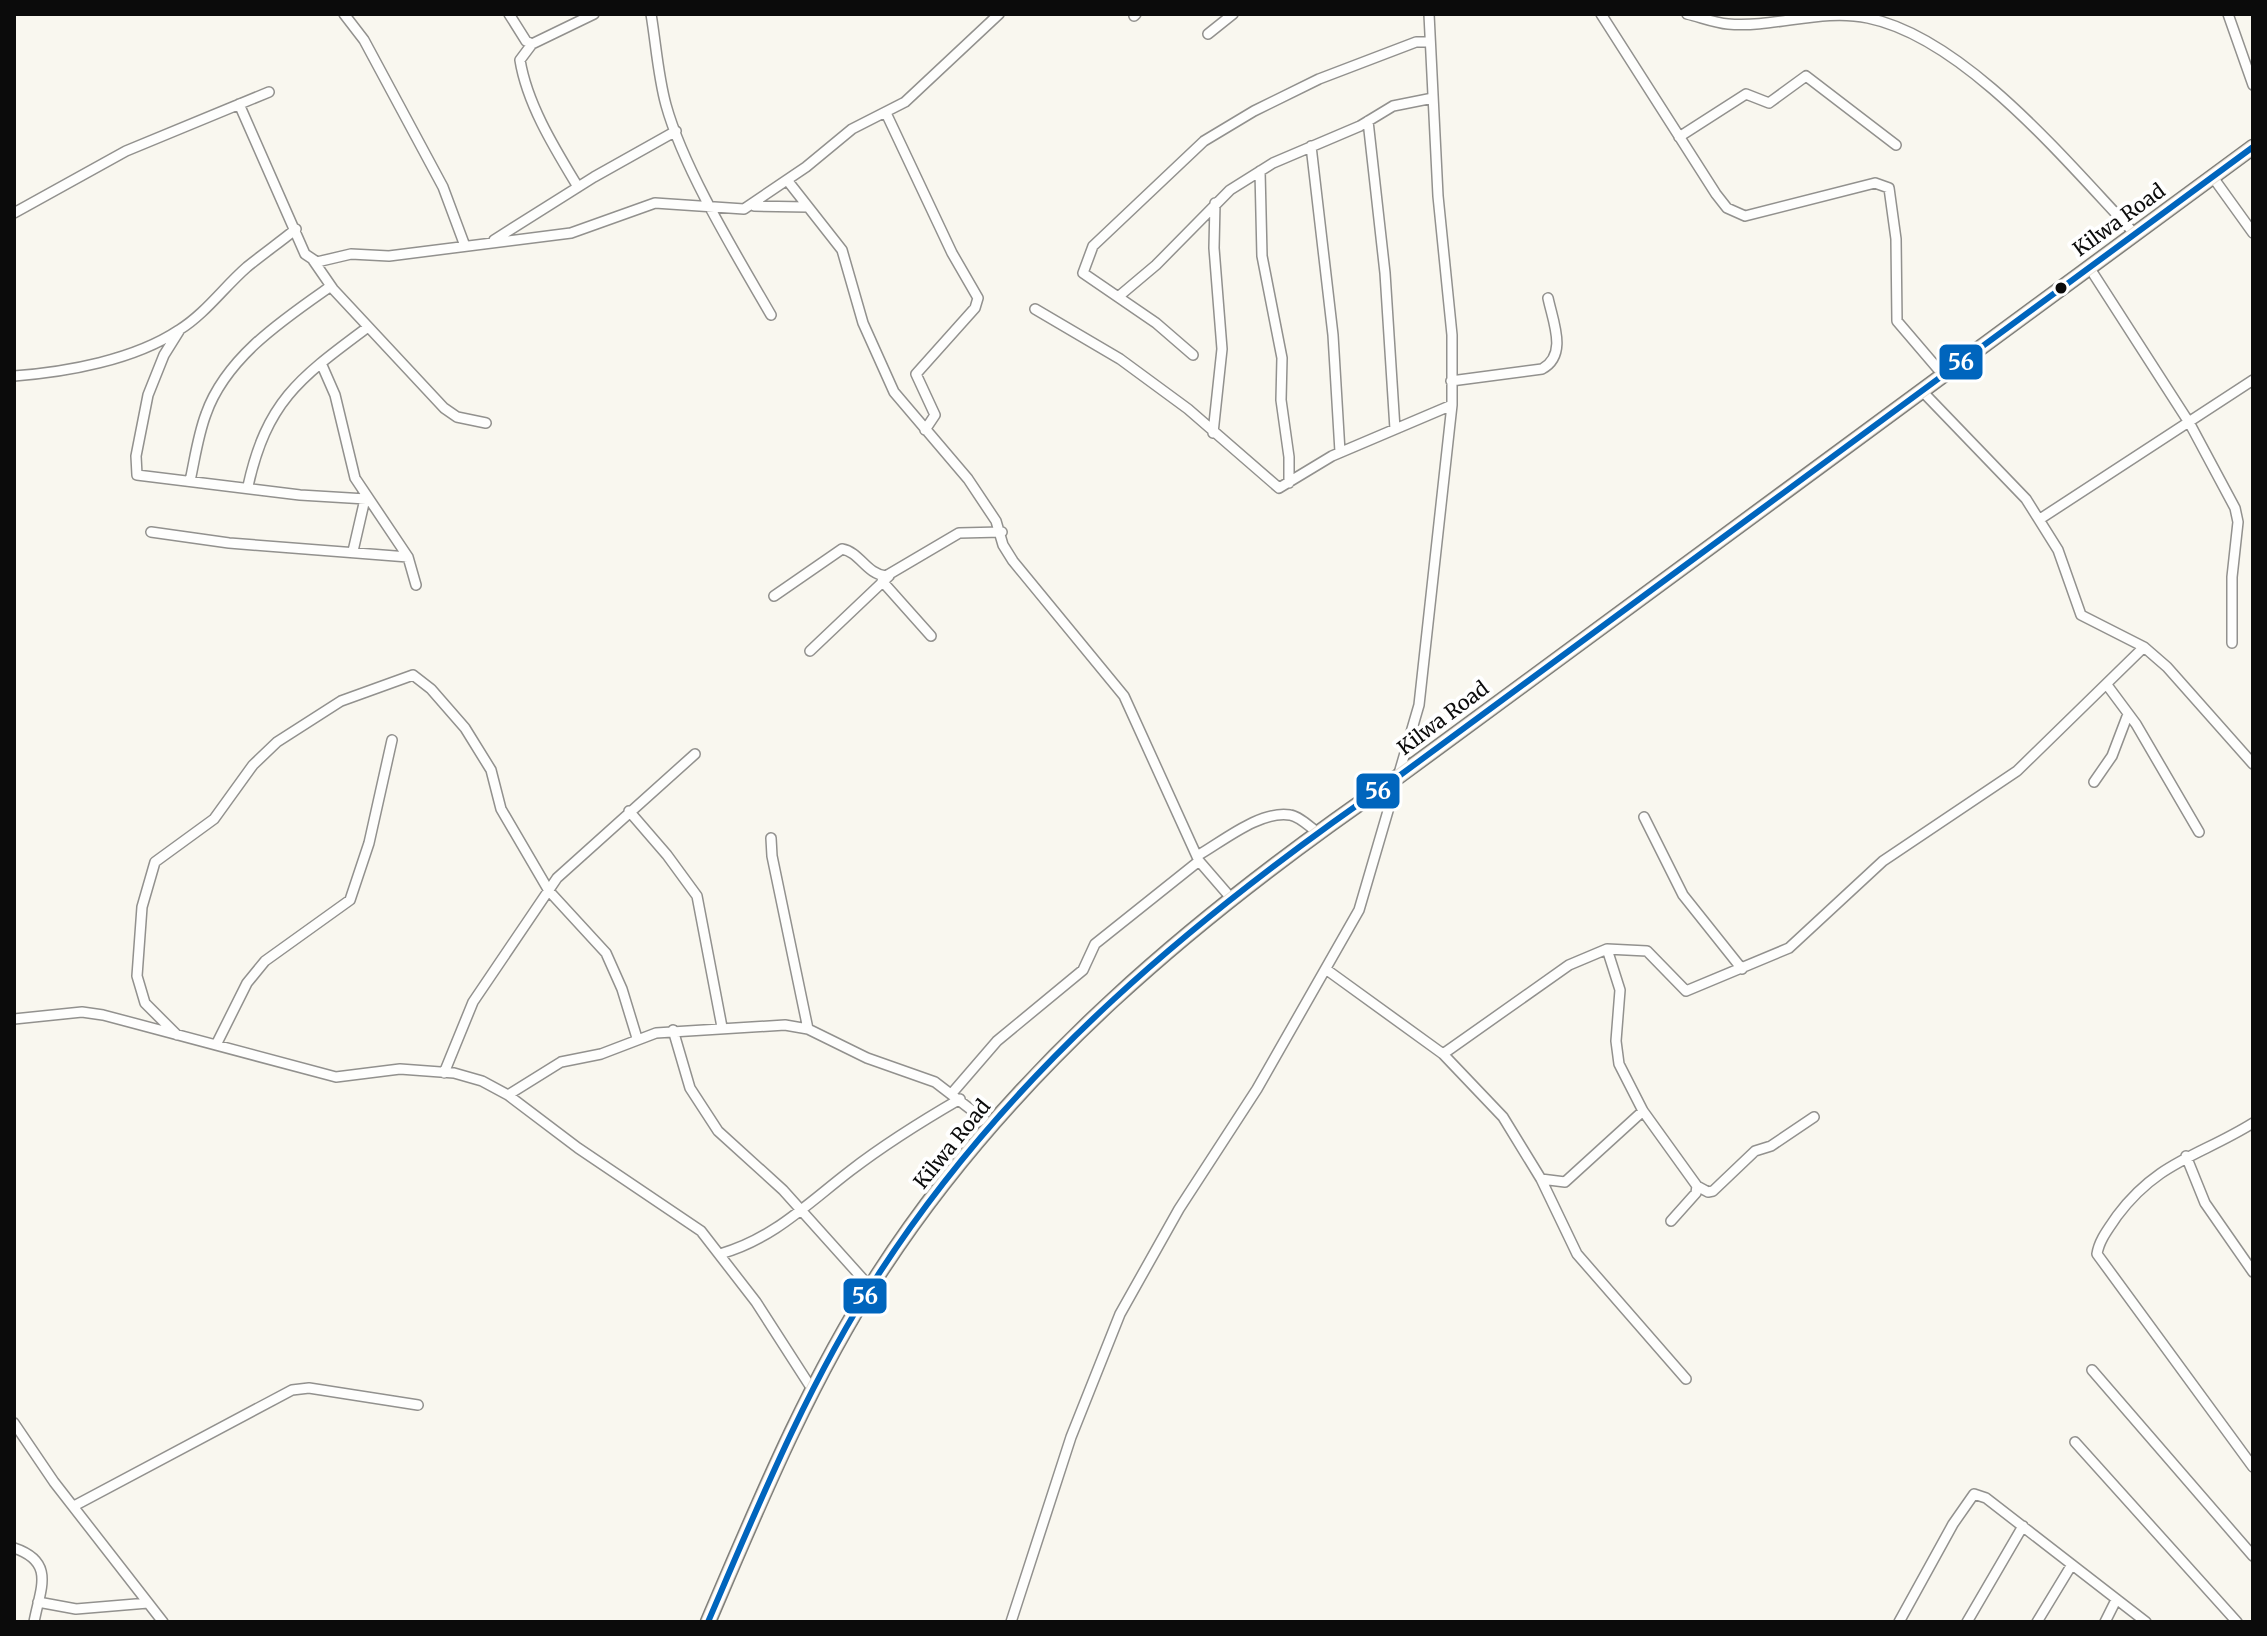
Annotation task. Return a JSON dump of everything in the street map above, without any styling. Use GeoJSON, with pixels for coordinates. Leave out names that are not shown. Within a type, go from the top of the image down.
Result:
{"type":"FeatureCollection","features":[{"type":"Feature","properties":{"kind":"highway","name":"Kilwa Road"},"geometry":{"type":"LineString","coordinates":[[708,1622],[812,1389],[871,1288],[916,1222],[991,1125],[1114,995],[1317,832],[1399,776],[2253,147]]}},
{"type":"Feature","properties":{"kind":"street"},"geometry":{"type":"LineString","coordinates":[[344,14],[364,40],[443,187],[465,246]]}},
{"type":"Feature","properties":{"kind":"street"},"geometry":{"type":"LineString","coordinates":[[509,14],[526,41],[532,44]]}},
{"type":"Feature","properties":{"kind":"street"},"geometry":{"type":"LineString","coordinates":[[578,187],[548,135],[520,60],[532,44],[594,14]]}},
{"type":"Feature","properties":{"kind":"street"},"geometry":{"type":"LineString","coordinates":[[651,14],[666,105],[676,131],[712,209],[771,315]]}},
{"type":"Feature","properties":{"kind":"street"},"geometry":{"type":"LineString","coordinates":[[750,206],[852,129],[886,113],[918,92],[999,14]]}},
{"type":"Feature","properties":{"kind":"street"},"geometry":{"type":"LineString","coordinates":[[1208,34],[1233,14]]}},
{"type":"Feature","properties":{"kind":"street"},"geometry":{"type":"LineString","coordinates":[[1011,1622],[1066,1450],[1120,1314],[1179,1209],[1257,1089],[1359,910],[1419,705],[1452,405],[1452,335],[1438,196],[1429,14]]}},
{"type":"Feature","properties":{"kind":"street"},"geometry":{"type":"LineString","coordinates":[[1601,14],[1716,194],[1727,208],[1738,215],[1875,183],[1887,187],[1896,239],[1897,321],[1944,376]]}},
{"type":"Feature","properties":{"kind":"street"},"geometry":{"type":"LineString","coordinates":[[1687,14],[1729,24],[1781,17],[1870,16],[1908,32],[1997,93],[2136,235]]}},
{"type":"Feature","properties":{"kind":"street"},"geometry":{"type":"LineString","coordinates":[[2228,14],[2253,85]]}},
{"type":"Feature","properties":{"kind":"street"},"geometry":{"type":"LineString","coordinates":[[1193,355],[1083,273],[1091,250],[1191,151],[1254,111],[1319,79],[1416,42],[1430,42]]}},
{"type":"Feature","properties":{"kind":"street"},"geometry":{"type":"LineString","coordinates":[[1679,137],[1746,94],[1769,103],[1806,76],[1896,145]]}},
{"type":"Feature","properties":{"kind":"street"},"geometry":{"type":"LineString","coordinates":[[14,213],[99,164],[269,92]]}},
{"type":"Feature","properties":{"kind":"street"},"geometry":{"type":"LineString","coordinates":[[1118,297],[1156,265],[1215,203],[1260,171],[1368,121],[1393,106],[1433,98]]}},
{"type":"Feature","properties":{"kind":"street"},"geometry":{"type":"LineString","coordinates":[[239,104],[305,254],[444,408],[457,417],[486,423]]}},
{"type":"Feature","properties":{"kind":"street"},"geometry":{"type":"LineString","coordinates":[[886,113],[952,253],[978,298],[975,308],[916,374],[935,415],[925,430]]}},
{"type":"Feature","properties":{"kind":"street"},"geometry":{"type":"LineString","coordinates":[[1368,121],[1385,273],[1395,429]]}},
{"type":"Feature","properties":{"kind":"street"},"geometry":{"type":"LineString","coordinates":[[492,241],[676,131]]}},
{"type":"Feature","properties":{"kind":"street"},"geometry":{"type":"LineString","coordinates":[[1311,146],[1333,335],[1340,452]]}},
{"type":"Feature","properties":{"kind":"street"},"geometry":{"type":"LineString","coordinates":[[1260,171],[1262,256],[1282,358],[1281,400],[1289,457],[1289,483]]}},
{"type":"Feature","properties":{"kind":"street"},"geometry":{"type":"LineString","coordinates":[[2212,176],[2253,233]]}},
{"type":"Feature","properties":{"kind":"street"},"geometry":{"type":"LineString","coordinates":[[787,180],[842,250],[863,323],[894,392],[968,479],[1002,532],[1003,545],[1013,561],[1124,696],[1198,859],[1231,898]]}},
{"type":"Feature","properties":{"kind":"street"},"geometry":{"type":"LineString","coordinates":[[313,260],[571,233],[655,203],[712,209],[808,207]]}},
{"type":"Feature","properties":{"kind":"street"},"geometry":{"type":"LineString","coordinates":[[1213,433],[1222,349],[1214,248],[1215,203]]}},
{"type":"Feature","properties":{"kind":"street"},"geometry":{"type":"LineString","coordinates":[[296,229],[247,268],[179,331],[164,355],[148,395],[135,470],[139,476],[248,486],[300,495],[366,499]]}},
{"type":"Feature","properties":{"kind":"street"},"geometry":{"type":"LineString","coordinates":[[2089,267],[2188,420],[2237,516],[2232,643]]}},
{"type":"Feature","properties":{"kind":"street"},"geometry":{"type":"LineString","coordinates":[[190,481],[206,412],[225,381],[248,351],[278,324],[331,286]]}},
{"type":"Feature","properties":{"kind":"street"},"geometry":{"type":"LineString","coordinates":[[1451,381],[1542,369],[1552,363],[1558,350],[1548,298]]}},
{"type":"Feature","properties":{"kind":"street"},"geometry":{"type":"LineString","coordinates":[[1035,309],[1120,359],[1188,409],[1275,486],[1289,483],[1340,452],[1452,405]]}},
{"type":"Feature","properties":{"kind":"street"},"geometry":{"type":"LineString","coordinates":[[248,486],[254,457],[276,407],[301,378],[368,327]]}},
{"type":"Feature","properties":{"kind":"street"},"geometry":{"type":"LineString","coordinates":[[14,376],[54,372],[116,356],[179,331]]}},
{"type":"Feature","properties":{"kind":"street"},"geometry":{"type":"LineString","coordinates":[[321,363],[335,395],[349,460],[366,499],[408,557],[416,585]]}},
{"type":"Feature","properties":{"kind":"street"},"geometry":{"type":"LineString","coordinates":[[2040,519],[2253,380]]}},
{"type":"Feature","properties":{"kind":"street"},"geometry":{"type":"LineString","coordinates":[[1922,391],[2026,499],[2058,550],[2081,615],[2144,647],[2167,667],[2253,764]]}},
{"type":"Feature","properties":{"kind":"street"},"geometry":{"type":"LineString","coordinates":[[353,551],[366,499]]}},
{"type":"Feature","properties":{"kind":"street"},"geometry":{"type":"LineString","coordinates":[[151,532],[229,543],[408,557]]}},
{"type":"Feature","properties":{"kind":"street"},"geometry":{"type":"LineString","coordinates":[[810,651],[885,578],[959,533],[1002,532]]}},
{"type":"Feature","properties":{"kind":"street"},"geometry":{"type":"LineString","coordinates":[[774,596],[842,549],[851,551],[871,571],[885,578],[931,636]]}},
{"type":"Feature","properties":{"kind":"street"},"geometry":{"type":"LineString","coordinates":[[1443,1054],[1557,972],[1607,949],[1647,951],[1686,991],[1789,948],[1883,861],[2017,771],[2144,647]]}},
{"type":"Feature","properties":{"kind":"street"},"geometry":{"type":"LineString","coordinates":[[177,1035],[145,1003],[137,976],[142,907],[155,862],[214,819],[253,765],[277,742],[341,701],[389,681],[415,675],[465,728],[491,770],[501,809],[549,891],[606,953],[622,989],[637,1038]]}},
{"type":"Feature","properties":{"kind":"street"},"geometry":{"type":"LineString","coordinates":[[2107,685],[2128,714],[2199,832]]}},
{"type":"Feature","properties":{"kind":"street"},"geometry":{"type":"LineString","coordinates":[[2094,782],[2112,756],[2128,714]]}},
{"type":"Feature","properties":{"kind":"street"},"geometry":{"type":"LineString","coordinates":[[216,1045],[247,983],[265,961],[350,900],[369,843],[392,740]]}},
{"type":"Feature","properties":{"kind":"street"},"geometry":{"type":"LineString","coordinates":[[444,1073],[473,1002],[557,878],[695,754]]}},
{"type":"Feature","properties":{"kind":"street"},"geometry":{"type":"LineString","coordinates":[[629,811],[697,896],[722,1027]]}},
{"type":"Feature","properties":{"kind":"street"},"geometry":{"type":"LineString","coordinates":[[720,1254],[744,1248],[803,1212],[878,1151],[957,1096],[997,1041],[1081,973],[1095,944],[1198,859],[1256,822],[1278,816],[1292,815],[1317,832]]}},
{"type":"Feature","properties":{"kind":"street"},"geometry":{"type":"LineString","coordinates":[[1644,817],[1683,895],[1742,969]]}},
{"type":"Feature","properties":{"kind":"street"},"geometry":{"type":"LineString","coordinates":[[771,838],[808,1029]]}},
{"type":"Feature","properties":{"kind":"street"},"geometry":{"type":"LineString","coordinates":[[1607,949],[1620,990],[1617,1057],[1643,1111],[1697,1186],[1708,1192],[1713,1191],[1755,1151],[1771,1146],[1814,1117]]}},
{"type":"Feature","properties":{"kind":"street"},"geometry":{"type":"LineString","coordinates":[[1327,970],[1443,1054],[1503,1117],[1541,1179],[1577,1254],[1686,1379]]}},
{"type":"Feature","properties":{"kind":"street"},"geometry":{"type":"LineString","coordinates":[[14,1019],[82,1012],[336,1077],[400,1069],[469,1075],[508,1095],[578,1148],[701,1231],[812,1389]]}},
{"type":"Feature","properties":{"kind":"street"},"geometry":{"type":"LineString","coordinates":[[508,1095],[561,1062],[601,1054],[637,1038],[673,1030],[785,1025],[808,1029],[867,1058],[914,1072],[957,1096],[991,1125]]}},
{"type":"Feature","properties":{"kind":"street"},"geometry":{"type":"LineString","coordinates":[[673,1030],[690,1088],[718,1131],[803,1212],[871,1288]]}},
{"type":"Feature","properties":{"kind":"street"},"geometry":{"type":"LineString","coordinates":[[1541,1179],[1565,1182],[1643,1111]]}},
{"type":"Feature","properties":{"kind":"street"},"geometry":{"type":"LineString","coordinates":[[2253,1123],[2157,1174],[2127,1203],[2099,1245],[2098,1258],[2253,1467]]}},
{"type":"Feature","properties":{"kind":"street"},"geometry":{"type":"LineString","coordinates":[[2186,1156],[2205,1203],[2253,1272]]}},
{"type":"Feature","properties":{"kind":"street"},"geometry":{"type":"LineString","coordinates":[[1671,1221],[1696,1193],[1697,1186]]}},
{"type":"Feature","properties":{"kind":"street"},"geometry":{"type":"LineString","coordinates":[[2092,1370],[2253,1556]]}},
{"type":"Feature","properties":{"kind":"street"},"geometry":{"type":"LineString","coordinates":[[74,1506],[292,1390],[309,1388],[418,1405]]}},
{"type":"Feature","properties":{"kind":"street"},"geometry":{"type":"LineString","coordinates":[[14,1423],[163,1622]]}},
{"type":"Feature","properties":{"kind":"street"},"geometry":{"type":"LineString","coordinates":[[2075,1442],[2237,1622]]}},
{"type":"Feature","properties":{"kind":"street"},"geometry":{"type":"LineString","coordinates":[[1899,1622],[1972,1495],[1986,1498],[2146,1622]]}},
{"type":"Feature","properties":{"kind":"street"},"geometry":{"type":"LineString","coordinates":[[1967,1622],[2023,1526]]}},
{"type":"Feature","properties":{"kind":"street"},"geometry":{"type":"LineString","coordinates":[[14,1548],[27,1553],[39,1563],[43,1587],[34,1622]]}},
{"type":"Feature","properties":{"kind":"street"},"geometry":{"type":"LineString","coordinates":[[2037,1622],[2071,1566]]}},
{"type":"Feature","properties":{"kind":"street"},"geometry":{"type":"LineString","coordinates":[[2105,1622],[2116,1600]]}},
{"type":"Feature","properties":{"kind":"street"},"geometry":{"type":"LineString","coordinates":[[38,1602],[76,1609],[148,1603]]}},
{"type":"Feature","properties":{"kind":"transit line","name":"56"},"geometry":{"type":"LineString","coordinates":[[708,1622],[807,1401],[878,1275],[930,1200],[987,1129],[1113,1000],[1181,940],[1325,828],[2253,147]]}}]}
